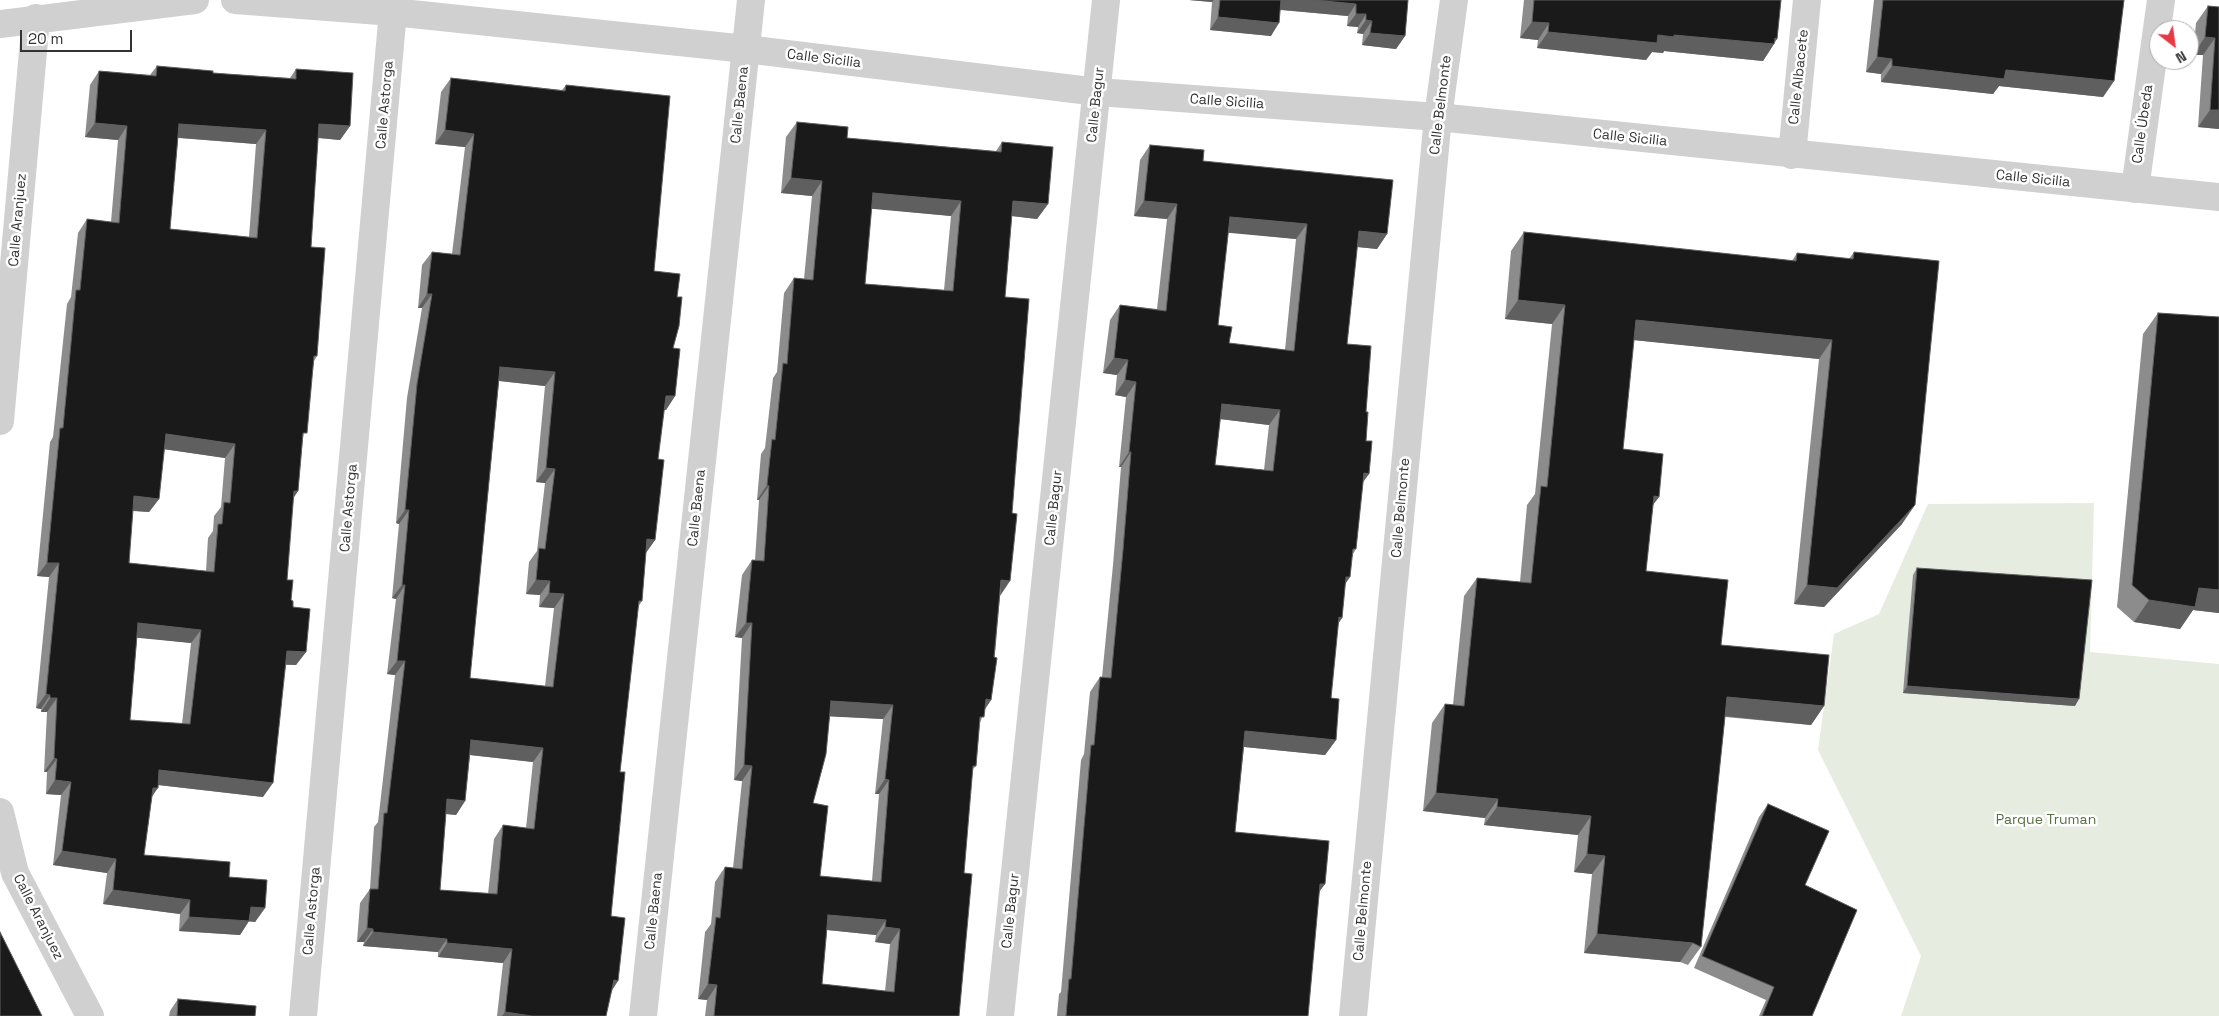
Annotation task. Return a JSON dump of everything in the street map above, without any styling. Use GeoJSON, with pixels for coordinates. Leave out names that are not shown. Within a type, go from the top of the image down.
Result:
{"type":"FeatureCollection","features":[{"type":"Feature","properties":{"kind":"street"},"geometry":{"type":"LineString","coordinates":[[0,24],[36,18],[195,0]]}},
{"type":"Feature","properties":{"kind":"street","name":"Calle Sicilia"},"geometry":{"type":"LineString","coordinates":[[235,0],[394,6],[1098,92],[1438,117],[1792,155],[2219,197]]}},
{"type":"Feature","properties":{"kind":"street","name":"Calle Baena"},"geometry":{"type":"LineString","coordinates":[[643,1016],[751,0]]}},
{"type":"Feature","properties":{"kind":"street","name":"Calle Bagur"},"geometry":{"type":"LineString","coordinates":[[1000,1016],[1098,92],[1106,0]]}},
{"type":"Feature","properties":{"kind":"street","name":"Calle Belmonte"},"geometry":{"type":"LineString","coordinates":[[1360,1013],[1438,117],[1454,0]]}},
{"type":"Feature","properties":{"kind":"street","name":"Calle Albacete"},"geometry":{"type":"LineString","coordinates":[[1792,155],[1807,0]]}},
{"type":"Feature","properties":{"kind":"street","name":"Calle Úbeda"},"geometry":{"type":"LineString","coordinates":[[2134,189],[2161,0]]}},
{"type":"Feature","properties":{"kind":"street","name":"Calle Astorga"},"geometry":{"type":"LineString","coordinates":[[303,1016],[394,6]]}},
{"type":"Feature","properties":{"kind":"street","name":"Calle Aranjuez"},"geometry":{"type":"LineString","coordinates":[[0,421],[36,18]]}},
{"type":"Feature","properties":{"kind":"street","name":"Calle Aranjuez"},"geometry":{"type":"LineString","coordinates":[[0,812],[15,873],[90,1016]]}},
{"type":"Feature","properties":{"kind":"green space","name":"Parque Truman"},"geometry":{"type":"Polygon","coordinates":[[[2094,503],[2090,652],[2219,664],[2219,1016],[1901,1016],[1921,956],[1818,750],[1834,634],[1879,614],[1928,504],[2094,503]]]}},
{"type":"Feature","properties":{"kind":"building"},"geometry":{"type":"Polygon","coordinates":[[[1220,0],[1281,0],[1279,23],[1218,17],[1220,0]]]}},
{"type":"Feature","properties":{"kind":"building"},"geometry":{"type":"Polygon","coordinates":[[[1314,0],[1408,0],[1405,36],[1370,33],[1372,21],[1366,20],[1366,14],[1356,14],[1356,4],[1314,0]]]}},
{"type":"Feature","properties":{"kind":"building"},"geometry":{"type":"Polygon","coordinates":[[[1534,0],[1781,0],[1777,39],[1775,38],[1774,44],[1674,35],[1674,37],[1658,35],[1657,43],[1548,32],[1549,23],[1532,22],[1534,0]]]}},
{"type":"Feature","properties":{"kind":"building"},"geometry":{"type":"Polygon","coordinates":[[[1883,0],[2124,0],[2114,81],[2006,70],[2004,79],[1892,66],[1892,59],[1877,57],[1883,0]]]}},
{"type":"Feature","properties":{"kind":"building"},"geometry":{"type":"Polygon","coordinates":[[[2208,6],[2219,7],[2219,110],[2210,110],[2215,38],[2205,37],[2208,6]]]}},
{"type":"Feature","properties":{"kind":"building"},"geometry":{"type":"Polygon","coordinates":[[[157,66],[213,71],[213,73],[296,79],[296,69],[353,73],[350,126],[319,124],[311,247],[325,248],[317,356],[314,356],[307,433],[303,433],[298,491],[294,491],[287,580],[293,580],[291,600],[293,601],[293,607],[310,609],[306,652],[287,651],[273,783],[159,770],[158,788],[153,788],[144,855],[230,862],[229,877],[267,880],[265,908],[251,907],[249,921],[189,917],[190,900],[113,890],[116,859],[62,851],[71,782],[55,780],[57,759],[54,758],[57,698],[50,698],[50,695],[46,694],[59,563],[47,563],[60,428],[63,428],[76,290],[80,290],[87,219],[119,223],[127,126],[95,123],[99,71],[156,76],[157,66]],[[179,124],[170,229],[257,238],[266,130],[179,124]],[[166,434],[159,499],[134,496],[129,563],[214,572],[218,524],[222,524],[224,502],[230,503],[235,444],[166,434]],[[138,623],[130,720],[190,724],[201,630],[138,623]]]}},
{"type":"Feature","properties":{"kind":"building"},"geometry":{"type":"Polygon","coordinates":[[[451,78],[565,91],[566,85],[670,96],[654,271],[680,274],[677,297],[682,297],[679,326],[673,348],[680,349],[675,396],[666,396],[658,459],[664,460],[655,540],[647,539],[642,601],[639,601],[620,772],[625,772],[611,916],[625,918],[618,981],[614,980],[606,1016],[532,1016],[505,1012],[512,949],[447,943],[447,939],[373,932],[373,929],[367,928],[370,889],[378,889],[384,813],[387,813],[405,661],[397,661],[405,585],[402,585],[409,510],[405,510],[417,384],[432,294],[427,294],[432,252],[460,255],[474,134],[445,130],[451,78]],[[500,367],[470,678],[553,687],[564,594],[549,593],[550,581],[536,580],[539,548],[545,549],[555,469],[546,468],[555,372],[500,367]],[[471,740],[465,801],[447,799],[440,890],[497,894],[503,825],[534,829],[543,748],[471,740]]]}},
{"type":"Feature","properties":{"kind":"building"},"geometry":{"type":"Polygon","coordinates":[[[797,122],[848,127],[847,138],[1001,152],[1002,142],[1053,147],[1048,204],[1013,201],[1005,297],[1029,299],[1012,513],[1017,514],[1010,581],[1001,580],[994,657],[997,658],[991,700],[986,699],[984,717],[980,717],[976,766],[973,766],[964,873],[972,874],[959,1016],[714,1016],[717,985],[708,984],[716,917],[720,918],[725,867],[742,869],[752,766],[744,765],[752,623],[746,623],[752,560],[764,561],[769,486],[767,485],[772,439],[775,440],[783,363],[787,364],[794,278],[813,280],[822,181],[791,178],[797,122]],[[873,193],[865,284],[953,291],[961,201],[873,193]],[[831,701],[826,754],[813,803],[828,806],[820,876],[881,882],[889,780],[885,779],[893,705],[831,701]],[[828,915],[822,984],[894,992],[900,929],[885,927],[886,920],[828,915]]]}},
{"type":"Feature","properties":{"kind":"building"},"geometry":{"type":"Polygon","coordinates":[[[1150,145],[1204,150],[1203,161],[1393,180],[1387,234],[1359,231],[1347,344],[1371,346],[1366,412],[1368,412],[1366,441],[1372,441],[1369,474],[1364,473],[1356,549],[1353,549],[1350,577],[1346,577],[1342,618],[1339,617],[1331,698],[1339,699],[1336,740],[1245,731],[1235,832],[1329,841],[1325,884],[1320,884],[1308,1016],[1066,1016],[1069,979],[1071,979],[1091,745],[1094,745],[1100,677],[1111,678],[1131,452],[1129,452],[1136,382],[1125,380],[1128,360],[1114,358],[1120,305],[1166,311],[1177,204],[1144,201],[1150,145]],[[1230,217],[1218,325],[1232,327],[1229,343],[1294,351],[1307,224],[1230,217]],[[1222,404],[1215,465],[1273,471],[1280,410],[1222,404]]]}},
{"type":"Feature","properties":{"kind":"building"},"geometry":{"type":"Polygon","coordinates":[[[1524,232],[1796,261],[1797,253],[1853,259],[1854,252],[1939,261],[1915,505],[1837,588],[1807,585],[1832,340],[1636,320],[1623,449],[1663,454],[1659,497],[1654,496],[1646,571],[1728,580],[1721,645],[1829,655],[1824,706],[1727,697],[1701,947],[1693,943],[1597,934],[1605,856],[1587,854],[1591,816],[1497,807],[1498,799],[1436,793],[1445,704],[1464,706],[1477,578],[1531,583],[1541,486],[1547,487],[1565,305],[1518,300],[1524,232]]]}},
{"type":"Feature","properties":{"kind":"building"},"geometry":{"type":"Polygon","coordinates":[[[2158,313],[2219,317],[2219,590],[2199,588],[2195,607],[2149,600],[2132,585],[2158,313]]]}},
{"type":"Feature","properties":{"kind":"building"},"geometry":{"type":"Polygon","coordinates":[[[1917,568],[2092,580],[2079,699],[1907,686],[1917,568]]]}},
{"type":"Feature","properties":{"kind":"building"},"geometry":{"type":"Polygon","coordinates":[[[1768,804],[1829,831],[1805,885],[1857,910],[1812,1016],[1762,1016],[1774,987],[1702,956],[1768,804]]]}},
{"type":"Feature","properties":{"kind":"building"},"geometry":{"type":"Polygon","coordinates":[[[0,932],[42,1016],[0,1016],[0,932]]]}},
{"type":"Feature","properties":{"kind":"building"},"geometry":{"type":"Polygon","coordinates":[[[178,999],[256,1006],[255,1016],[177,1016],[178,999]]]}}]}
